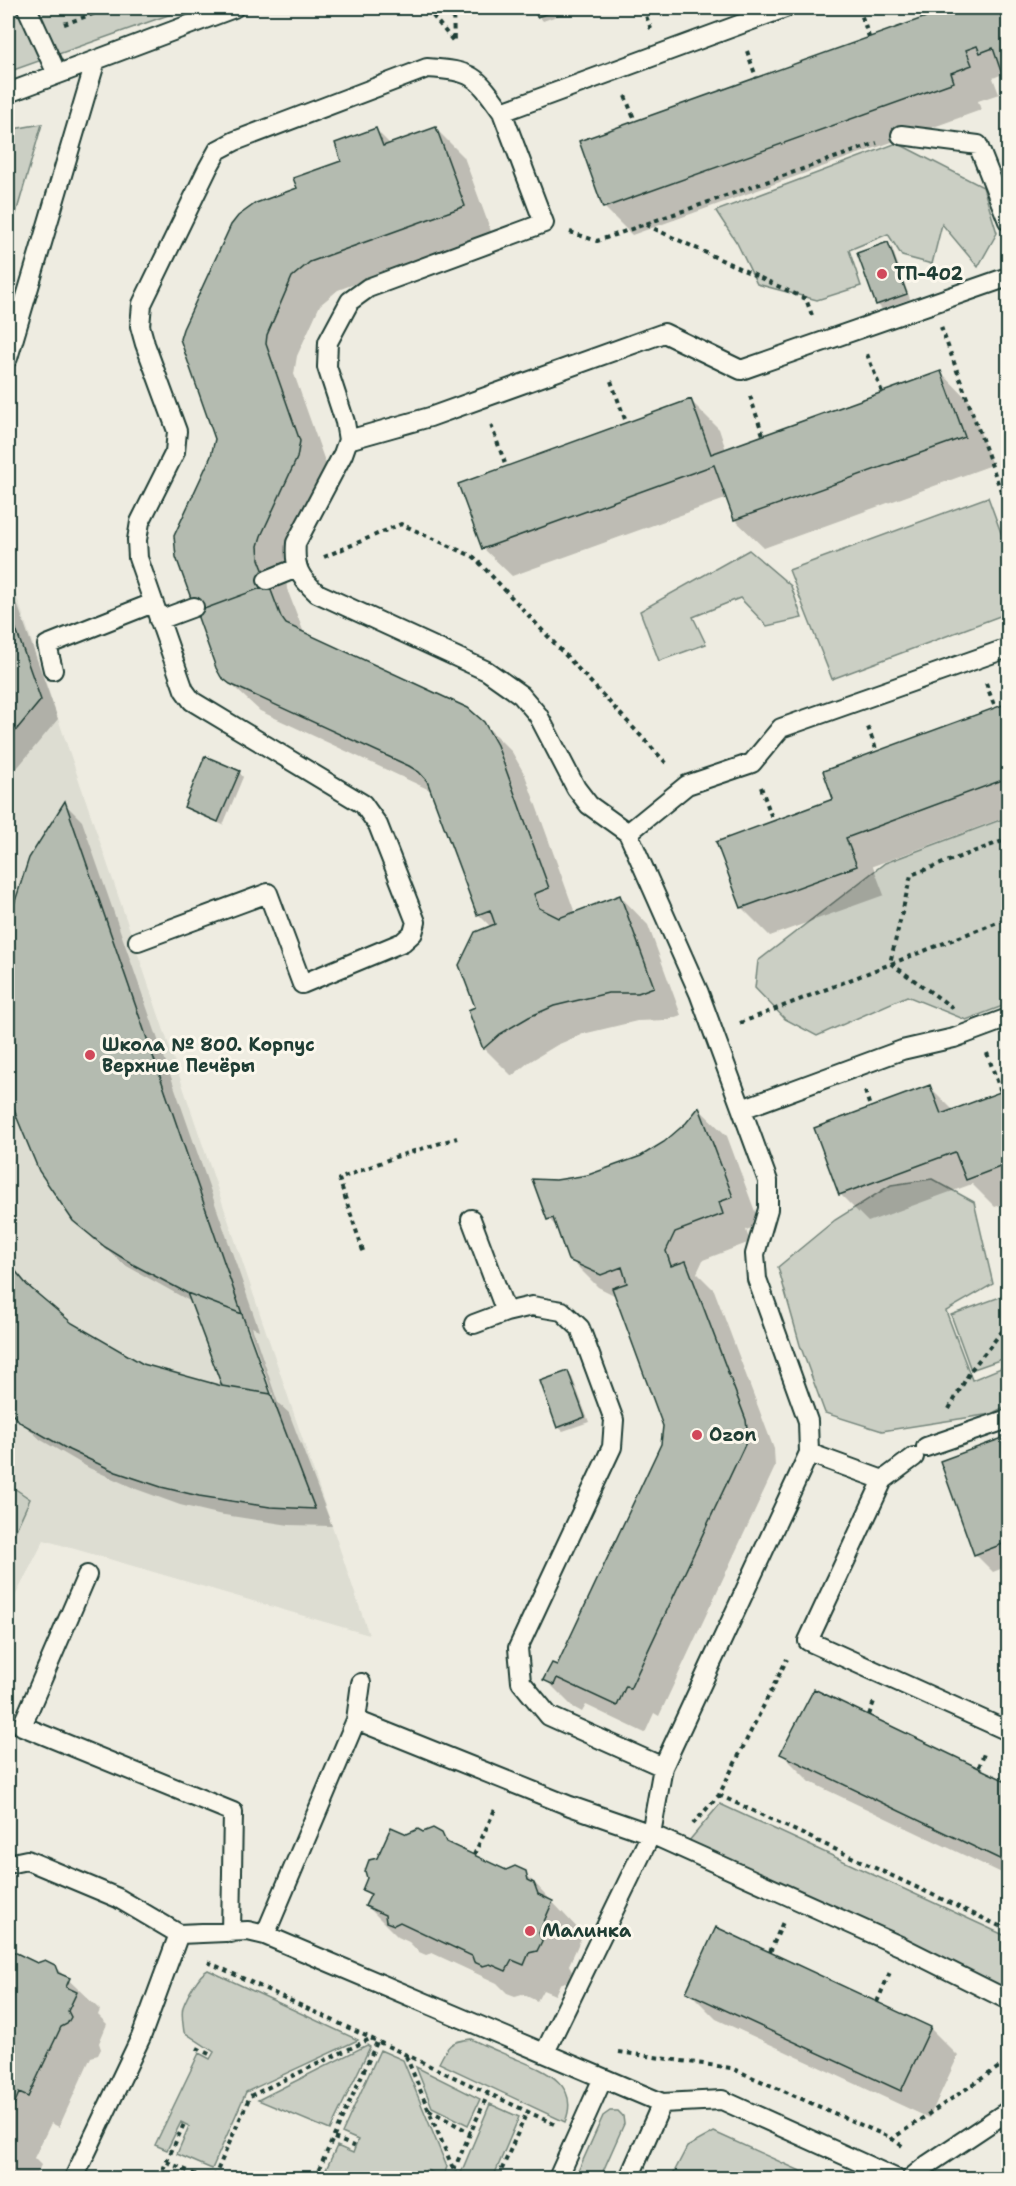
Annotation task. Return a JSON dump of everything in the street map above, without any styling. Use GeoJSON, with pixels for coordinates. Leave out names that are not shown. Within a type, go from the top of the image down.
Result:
{"type":"FeatureCollection","features":[{"type":"Feature","properties":{"kind":"lane"},"geometry":{"type":"LineString","coordinates":[[27,8],[57,75]]}},
{"type":"Feature","properties":{"kind":"lane"},"geometry":{"type":"LineString","coordinates":[[8,93],[234,8]]}},
{"type":"Feature","properties":{"kind":"lane"},"geometry":{"type":"LineString","coordinates":[[502,112],[785,8]]}},
{"type":"Feature","properties":{"kind":"lane"},"geometry":{"type":"LineString","coordinates":[[8,358],[96,60]]}},
{"type":"Feature","properties":{"kind":"lane"},"geometry":{"type":"LineString","coordinates":[[138,941],[268,893],[302,984],[403,942],[412,933],[416,922],[378,825],[363,804],[192,701],[184,690],[138,558],[137,540],[140,522],[175,452],[177,431],[145,344],[140,326],[141,304],[218,150],[235,141],[427,68],[457,70],[481,82],[502,112],[544,223],[368,288],[350,301],[328,342],[327,367],[345,422],[348,440],[343,454],[296,543],[297,568],[306,583],[317,593],[487,671],[521,695],[538,715],[576,788],[589,804],[628,833],[699,993],[768,1181],[768,1209],[755,1254],[757,1279],[808,1421],[809,1453],[663,1767],[651,1834],[545,2052]]}},
{"type":"Feature","properties":{"kind":"lane"},"geometry":{"type":"LineString","coordinates":[[901,135],[978,145],[1008,221]]}},
{"type":"Feature","properties":{"kind":"lane"},"geometry":{"type":"LineString","coordinates":[[348,440],[430,417],[664,333],[741,370],[1008,277]]}},
{"type":"Feature","properties":{"kind":"lane"},"geometry":{"type":"LineString","coordinates":[[267,580],[297,568]]}},
{"type":"Feature","properties":{"kind":"lane"},"geometry":{"type":"LineString","coordinates":[[53,670],[47,645],[156,611],[194,607]]}},
{"type":"Feature","properties":{"kind":"lane"},"geometry":{"type":"LineString","coordinates":[[628,833],[687,785],[752,763],[781,728],[1008,648]]}},
{"type":"Feature","properties":{"kind":"lane"},"geometry":{"type":"LineString","coordinates":[[742,1109],[902,1050],[954,1038],[1008,1018]]}},
{"type":"Feature","properties":{"kind":"lane"},"geometry":{"type":"LineString","coordinates":[[471,1219],[506,1312]]}},
{"type":"Feature","properties":{"kind":"lane"},"geometry":{"type":"LineString","coordinates":[[474,1324],[506,1312],[532,1306],[562,1311],[580,1328],[614,1420],[612,1447],[518,1648],[521,1682],[549,1716],[663,1767]]}},
{"type":"Feature","properties":{"kind":"lane"},"geometry":{"type":"LineString","coordinates":[[1008,1419],[920,1452],[883,1480],[808,1641],[1008,1731]]}},
{"type":"Feature","properties":{"kind":"lane"},"geometry":{"type":"LineString","coordinates":[[809,1453],[883,1480]]}},
{"type":"Feature","properties":{"kind":"lane"},"geometry":{"type":"LineString","coordinates":[[87,1575],[22,1726],[233,1812],[231,1933]]}},
{"type":"Feature","properties":{"kind":"lane"},"geometry":{"type":"LineString","coordinates":[[265,1935],[356,1720],[362,1683]]}},
{"type":"Feature","properties":{"kind":"lane"},"geometry":{"type":"LineString","coordinates":[[356,1720],[570,1806],[651,1834],[900,1946],[1008,2000]]}},
{"type":"Feature","properties":{"kind":"lane"},"geometry":{"type":"LineString","coordinates":[[8,1864],[27,1860],[118,1898],[179,1934],[248,1931],[265,1935],[662,2103],[722,2100],[894,2178]]}},
{"type":"Feature","properties":{"kind":"lane"},"geometry":{"type":"LineString","coordinates":[[74,2178],[141,2037],[179,1934]]}},
{"type":"Feature","properties":{"kind":"lane"},"geometry":{"type":"LineString","coordinates":[[558,2178],[603,2078]]}},
{"type":"Feature","properties":{"kind":"lane"},"geometry":{"type":"LineString","coordinates":[[629,2178],[662,2103]]}},
{"type":"Feature","properties":{"kind":"lane"},"geometry":{"type":"LineString","coordinates":[[911,2178],[1008,2111]]}},
{"type":"Feature","properties":{"kind":"path"},"geometry":{"type":"LineString","coordinates":[[429,8],[454,43],[453,8]]}},
{"type":"Feature","properties":{"kind":"path"},"geometry":{"type":"LineString","coordinates":[[859,8],[869,37]]}},
{"type":"Feature","properties":{"kind":"path"},"geometry":{"type":"LineString","coordinates":[[544,223],[597,241],[901,135]]}},
{"type":"Feature","properties":{"kind":"path"},"geometry":{"type":"LineString","coordinates":[[645,224],[806,299],[822,343]]}},
{"type":"Feature","properties":{"kind":"path"},"geometry":{"type":"LineString","coordinates":[[932,304],[1008,510]]}},
{"type":"Feature","properties":{"kind":"path"},"geometry":{"type":"LineString","coordinates":[[859,330],[882,392]]}},
{"type":"Feature","properties":{"kind":"path"},"geometry":{"type":"LineString","coordinates":[[602,356],[626,422]]}},
{"type":"Feature","properties":{"kind":"path"},"geometry":{"type":"LineString","coordinates":[[741,370],[763,435]]}},
{"type":"Feature","properties":{"kind":"path"},"geometry":{"type":"LineString","coordinates":[[482,399],[506,466]]}},
{"type":"Feature","properties":{"kind":"path"},"geometry":{"type":"LineString","coordinates":[[297,568],[401,524],[474,557],[687,785]]}},
{"type":"Feature","properties":{"kind":"path"},"geometry":{"type":"LineString","coordinates":[[752,763],[772,821]]}},
{"type":"Feature","properties":{"kind":"path"},"geometry":{"type":"LineString","coordinates":[[890,963],[911,875],[1008,839]]}},
{"type":"Feature","properties":{"kind":"path"},"geometry":{"type":"LineString","coordinates":[[714,1033],[1008,918]]}},
{"type":"Feature","properties":{"kind":"path"},"geometry":{"type":"LineString","coordinates":[[890,963],[956,1010]]}},
{"type":"Feature","properties":{"kind":"path"},"geometry":{"type":"LineString","coordinates":[[979,1029],[1001,1092]]}},
{"type":"Feature","properties":{"kind":"path"},"geometry":{"type":"LineString","coordinates":[[363,1251],[339,1179],[395,1157],[457,1138]]}},
{"type":"Feature","properties":{"kind":"path"},"geometry":{"type":"LineString","coordinates":[[920,1452],[971,1370],[1008,1324]]}},
{"type":"Feature","properties":{"kind":"path"},"geometry":{"type":"LineString","coordinates":[[674,1844],[719,1795],[790,1653],[808,1641]]}},
{"type":"Feature","properties":{"kind":"path"},"geometry":{"type":"LineString","coordinates":[[474,1855],[508,1780]]}},
{"type":"Feature","properties":{"kind":"path"},"geometry":{"type":"LineString","coordinates":[[719,1795],[1008,1930]]}},
{"type":"Feature","properties":{"kind":"path"},"geometry":{"type":"LineString","coordinates":[[179,1934],[202,1959],[576,2135]]}},
{"type":"Feature","properties":{"kind":"path"},"geometry":{"type":"LineString","coordinates":[[214,2178],[250,2096],[370,2039]]}},
{"type":"Feature","properties":{"kind":"path"},"geometry":{"type":"LineString","coordinates":[[315,2178],[377,2042]]}},
{"type":"Feature","properties":{"kind":"path"},"geometry":{"type":"LineString","coordinates":[[197,2048],[211,2055]]}},
{"type":"Feature","properties":{"kind":"path"},"geometry":{"type":"LineString","coordinates":[[406,2056],[457,2178]]}},
{"type":"Feature","properties":{"kind":"path"},"geometry":{"type":"LineString","coordinates":[[871,2168],[891,2138],[1008,2061]]}},
{"type":"Feature","properties":{"kind":"path"},"geometry":{"type":"LineString","coordinates":[[450,2178],[488,2094]]}},
{"type":"Feature","properties":{"kind":"path"},"geometry":{"type":"LineString","coordinates":[[429,2110],[471,2133]]}},
{"type":"Feature","properties":{"kind":"path"},"geometry":{"type":"LineString","coordinates":[[498,2178],[527,2112]]}},
{"type":"Feature","properties":{"kind":"path"},"geometry":{"type":"LineString","coordinates":[[159,2178],[184,2124]]}},
{"type":"Feature","properties":{"kind":"path"},"geometry":{"type":"LineString","coordinates":[[334,2138],[356,2147]]}},
{"type":"Feature","properties":{"kind":"path"},"geometry":{"type":"LineString","coordinates":[[167,2162],[204,2178]]}},
{"type":"Feature","properties":{"kind":"shaded area"},"geometry":{"type":"Polygon","coordinates":[[[8,8],[188,8],[8,72],[8,8]]]}},
{"type":"Feature","properties":{"kind":"shaded area"},"geometry":{"type":"Polygon","coordinates":[[[42,124],[8,241],[8,130],[42,124]]]}},
{"type":"Feature","properties":{"kind":"shaded area"},"geometry":{"type":"Polygon","coordinates":[[[897,143],[983,187],[997,233],[978,267],[942,224],[932,264],[902,256],[888,234],[849,250],[861,286],[817,300],[757,284],[737,243],[716,211],[897,143]]]}},
{"type":"Feature","properties":{"kind":"shaded area"},"geometry":{"type":"Polygon","coordinates":[[[988,497],[1008,552],[1008,613],[832,679],[789,570],[988,497]]]}},
{"type":"Feature","properties":{"kind":"shaded area"},"geometry":{"type":"Polygon","coordinates":[[[749,550],[791,586],[802,618],[767,626],[740,598],[693,617],[706,644],[659,661],[640,611],[749,550]]]}},
{"type":"Feature","properties":{"kind":"shaded area","name":"Школа № 800. Корпус Верхние Печёры"},"geometry":{"type":"Polygon","coordinates":[[[8,571],[369,1635],[44,1540],[8,1610],[8,571]]]}},
{"type":"Feature","properties":{"kind":"shaded area"},"geometry":{"type":"Polygon","coordinates":[[[1008,817],[1008,1004],[966,1020],[907,996],[817,1036],[785,1019],[755,988],[758,961],[885,863],[1008,817]]]}},
{"type":"Feature","properties":{"kind":"shaded area"},"geometry":{"type":"Polygon","coordinates":[[[932,1179],[974,1202],[993,1284],[946,1311],[972,1380],[1008,1365],[1008,1405],[991,1414],[882,1431],[825,1413],[800,1345],[778,1267],[835,1220],[891,1185],[932,1179]]]}},
{"type":"Feature","properties":{"kind":"shaded area"},"geometry":{"type":"Polygon","coordinates":[[[1008,1294],[1008,1357],[971,1370],[951,1315],[1008,1294]]]}},
{"type":"Feature","properties":{"kind":"shaded area"},"geometry":{"type":"Polygon","coordinates":[[[8,1484],[30,1499],[8,1547],[8,1484]]]}},
{"type":"Feature","properties":{"kind":"shaded area"},"geometry":{"type":"Polygon","coordinates":[[[720,1804],[1008,1937],[1008,1994],[688,1842],[720,1804]]]}},
{"type":"Feature","properties":{"kind":"shaded area"},"geometry":{"type":"Polygon","coordinates":[[[208,1970],[358,2040],[246,2092],[212,2169],[177,2154],[189,2126],[181,2122],[167,2150],[155,2145],[199,2053],[210,2059],[214,2052],[184,2032],[182,2019],[187,1997],[197,1981],[208,1970]]]}},
{"type":"Feature","properties":{"kind":"shaded area"},"geometry":{"type":"Polygon","coordinates":[[[471,2039],[547,2073],[556,2080],[564,2088],[568,2097],[569,2109],[565,2122],[439,2063],[451,2045],[458,2041],[471,2039]]]}},
{"type":"Feature","properties":{"kind":"shaded area"},"geometry":{"type":"Polygon","coordinates":[[[367,2045],[370,2047],[330,2130],[258,2100],[367,2045]]]}},
{"type":"Feature","properties":{"kind":"shaded area"},"geometry":{"type":"Polygon","coordinates":[[[380,2050],[403,2060],[447,2167],[443,2177],[426,2170],[422,2178],[322,2178],[337,2146],[353,2153],[358,2140],[342,2133],[380,2050]]]}},
{"type":"Feature","properties":{"kind":"shaded area"},"geometry":{"type":"Polygon","coordinates":[[[416,2067],[480,2099],[468,2125],[432,2107],[416,2067]]]}},
{"type":"Feature","properties":{"kind":"shaded area"},"geometry":{"type":"Polygon","coordinates":[[[490,2104],[519,2117],[493,2178],[463,2178],[461,2173],[490,2104]]]}},
{"type":"Feature","properties":{"kind":"shaded area"},"geometry":{"type":"Polygon","coordinates":[[[610,2111],[618,2111],[623,2116],[624,2124],[600,2178],[575,2178],[603,2116],[610,2111]]]}},
{"type":"Feature","properties":{"kind":"shaded area"},"geometry":{"type":"Polygon","coordinates":[[[714,2132],[816,2178],[671,2178],[687,2147],[714,2132]]]}},
{"type":"Feature","properties":{"kind":"building"},"geometry":{"type":"Polygon","coordinates":[[[534,8],[564,8],[537,17],[534,8]]]}},
{"type":"Feature","properties":{"kind":"building"},"geometry":{"type":"Polygon","coordinates":[[[951,8],[1008,8],[1008,92],[993,48],[980,53],[977,46],[966,50],[972,65],[951,73],[954,82],[603,208],[579,141],[951,8]]]}},
{"type":"Feature","properties":{"kind":"building"},"geometry":{"type":"Polygon","coordinates":[[[436,127],[465,206],[310,262],[292,277],[267,335],[266,344],[300,441],[297,458],[258,546],[259,559],[269,585],[196,612],[176,557],[174,536],[211,456],[215,439],[180,339],[231,225],[238,216],[256,203],[297,188],[293,178],[341,161],[335,143],[376,128],[383,146],[436,127]]]}},
{"type":"Feature","properties":{"kind":"building","name":"ТП-402"},"geometry":{"type":"Polygon","coordinates":[[[888,242],[907,294],[876,305],[857,253],[888,242]]]}},
{"type":"Feature","properties":{"kind":"building"},"geometry":{"type":"Polygon","coordinates":[[[941,371],[965,437],[734,520],[714,465],[482,549],[458,484],[691,399],[711,454],[941,371]]]}},
{"type":"Feature","properties":{"kind":"building"},"geometry":{"type":"Polygon","coordinates":[[[269,585],[286,624],[468,708],[484,722],[497,745],[549,888],[534,894],[539,908],[559,918],[620,895],[654,987],[638,993],[608,993],[554,1006],[500,1034],[483,1049],[468,1010],[475,1007],[459,965],[475,932],[495,924],[490,910],[477,915],[427,781],[409,766],[230,684],[221,677],[216,668],[196,612],[269,585]]]}},
{"type":"Feature","properties":{"kind":"building"},"geometry":{"type":"Polygon","coordinates":[[[8,607],[41,700],[8,740],[8,607]]]}},
{"type":"Feature","properties":{"kind":"building"},"geometry":{"type":"Polygon","coordinates":[[[1008,703],[1008,778],[846,838],[857,866],[741,908],[716,842],[833,799],[823,771],[1008,703]]]}},
{"type":"Feature","properties":{"kind":"building"},"geometry":{"type":"Polygon","coordinates":[[[205,756],[240,771],[218,822],[184,807],[205,756]]]}},
{"type":"Feature","properties":{"kind":"building"},"geometry":{"type":"Polygon","coordinates":[[[65,801],[242,1314],[187,1293],[134,1265],[105,1247],[73,1221],[39,1171],[17,1118],[8,1090],[8,923],[29,858],[65,801]]]}},
{"type":"Feature","properties":{"kind":"building"},"geometry":{"type":"Polygon","coordinates":[[[930,1085],[941,1114],[1008,1089],[1008,1164],[966,1180],[955,1152],[839,1195],[814,1128],[930,1085]]]}},
{"type":"Feature","properties":{"kind":"building"},"geometry":{"type":"Polygon","coordinates":[[[699,1107],[733,1197],[719,1202],[723,1214],[675,1232],[666,1251],[671,1266],[686,1261],[746,1420],[748,1438],[630,1689],[626,1686],[617,1706],[557,1678],[554,1685],[543,1680],[552,1663],[557,1665],[661,1444],[663,1426],[612,1288],[627,1283],[622,1267],[601,1275],[568,1260],[553,1218],[547,1220],[532,1179],[556,1180],[588,1175],[641,1156],[664,1142],[686,1123],[699,1107]]]}},
{"type":"Feature","properties":{"kind":"building"},"geometry":{"type":"Polygon","coordinates":[[[8,1262],[27,1285],[72,1323],[143,1364],[222,1386],[271,1394],[315,1509],[270,1507],[199,1496],[161,1487],[116,1472],[69,1450],[21,1423],[8,1410],[8,1262]]]}},
{"type":"Feature","properties":{"kind":"building"},"geometry":{"type":"Polygon","coordinates":[[[187,1293],[242,1314],[271,1394],[222,1386],[187,1293]]]}},
{"type":"Feature","properties":{"kind":"building"},"geometry":{"type":"Polygon","coordinates":[[[568,1371],[585,1417],[557,1428],[540,1381],[568,1371]]]}},
{"type":"Feature","properties":{"kind":"building"},"geometry":{"type":"Polygon","coordinates":[[[1008,1436],[1008,1542],[974,1555],[940,1461],[1008,1436]]]}},
{"type":"Feature","properties":{"kind":"building"},"geometry":{"type":"Polygon","coordinates":[[[814,1689],[1008,1782],[1008,1863],[780,1754],[814,1689]]]}},
{"type":"Feature","properties":{"kind":"building"},"geometry":{"type":"Polygon","coordinates":[[[391,1827],[407,1834],[418,1829],[423,1832],[433,1828],[442,1833],[446,1842],[506,1870],[515,1866],[526,1871],[528,1880],[534,1883],[538,1894],[553,1901],[539,1933],[542,1941],[537,1951],[529,1953],[524,1965],[512,1960],[506,1971],[490,1964],[483,1966],[474,1962],[472,1956],[400,1922],[394,1925],[386,1922],[385,1915],[365,1906],[371,1894],[362,1890],[367,1878],[365,1871],[369,1860],[377,1858],[391,1827]]]}},
{"type":"Feature","properties":{"kind":"building"},"geometry":{"type":"Polygon","coordinates":[[[716,1927],[931,2027],[901,2091],[686,1992],[716,1927]]]}},
{"type":"Feature","properties":{"kind":"building"},"geometry":{"type":"Polygon","coordinates":[[[8,1949],[37,1963],[45,1960],[55,1965],[58,1973],[70,1978],[66,1987],[77,1992],[68,2011],[71,2017],[67,2024],[61,2027],[28,2097],[19,2093],[8,2119],[8,1949]]]}},
{"type":"Feature","properties":{"kind":"place","name":"ТП-402"},"geometry":{"type":"Point","coordinates":[882,274]}},
{"type":"Feature","properties":{"kind":"place","name":"Школа № 800. Корпус Верхние Печёры"},"geometry":{"type":"Point","coordinates":[90,1055]}},
{"type":"Feature","properties":{"kind":"place","name":"Ozon"},"geometry":{"type":"Point","coordinates":[697,1435]}},
{"type":"Feature","properties":{"kind":"place","name":"Малинка"},"geometry":{"type":"Point","coordinates":[530,1931]}}]}
